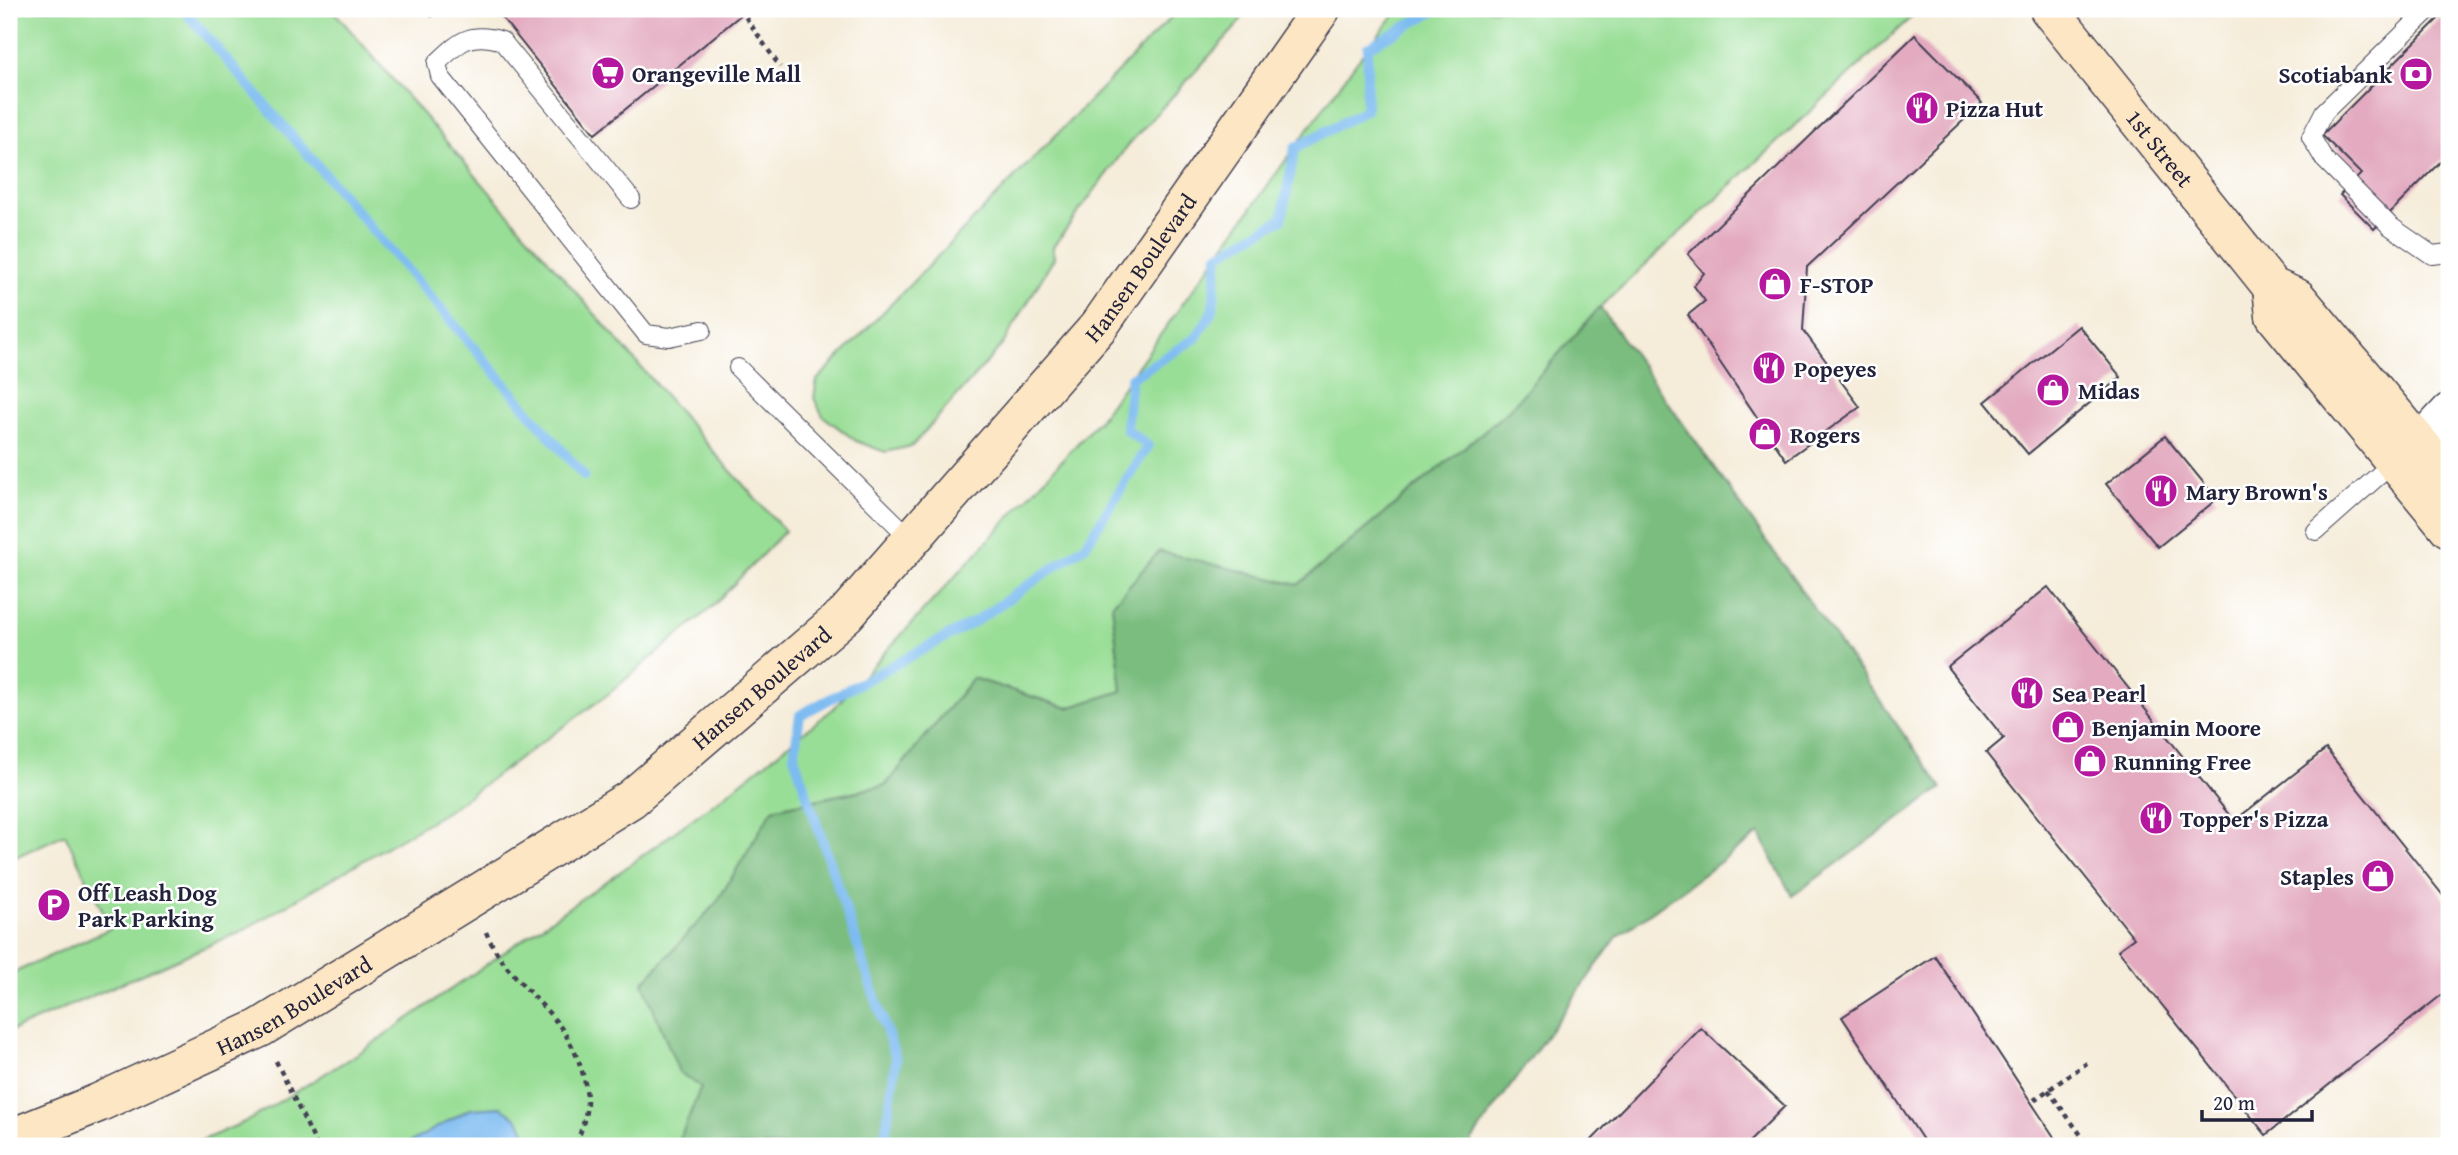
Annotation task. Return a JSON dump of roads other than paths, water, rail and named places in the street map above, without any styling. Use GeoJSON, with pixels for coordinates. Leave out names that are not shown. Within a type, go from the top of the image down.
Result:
{"type":"FeatureCollection","features":[{"type":"Feature","properties":{"kind":"street","name":"Hansen Boulevard"},"geometry":{"type":"LineString","coordinates":[[9,1139],[98,1103],[260,1028],[631,799],[846,614],[1099,326],[1321,9]]}},
{"type":"Feature","properties":{"kind":"street","name":"1st Street"},"geometry":{"type":"LineString","coordinates":[[2049,9],[2272,287],[2275,316],[2407,452],[2449,480]]}},
{"type":"Feature","properties":{"kind":"street"},"geometry":{"type":"LineString","coordinates":[[2407,452],[2449,411]]}},
{"type":"Feature","properties":{"kind":"street","name":"1st Street"},"geometry":{"type":"LineString","coordinates":[[2407,452],[2449,528]]}},
{"type":"Feature","properties":{"kind":"lane"},"geometry":{"type":"LineString","coordinates":[[2429,9],[2324,112],[2311,137],[2324,159],[2390,226],[2432,255],[2449,253]]}},
{"type":"Feature","properties":{"kind":"lane"},"geometry":{"type":"LineString","coordinates":[[631,199],[502,41],[482,35],[456,45],[438,63],[440,76],[646,334],[669,337],[702,330]]}},
{"type":"Feature","properties":{"kind":"lane"},"geometry":{"type":"LineString","coordinates":[[738,368],[911,539]]}},
{"type":"Feature","properties":{"kind":"lane"},"geometry":{"type":"LineString","coordinates":[[2316,531],[2407,452]]}},
{"type":"Feature","properties":{"kind":"water"},"geometry":{"type":"Polygon","coordinates":[[[501,1107],[517,1118],[524,1128],[525,1146],[404,1146],[470,1109],[501,1107]]]}},
{"type":"Feature","properties":{"kind":"waterway"},"geometry":{"type":"LineString","coordinates":[[183,9],[584,476]]}},
{"type":"Feature","properties":{"kind":"waterway"},"geometry":{"type":"LineString","coordinates":[[884,1146],[896,1059],[794,756],[800,715],[976,621],[1085,546],[1148,446],[1126,429],[1131,378],[1196,338],[1213,310],[1218,255],[1282,219],[1295,148],[1366,110],[1368,47],[1438,9]]}},
{"type":"Feature","properties":{"kind":"place","name":"Orangeville Mall"},"geometry":{"type":"Point","coordinates":[608,73]}},
{"type":"Feature","properties":{"kind":"place","name":"Scotiabank"},"geometry":{"type":"Point","coordinates":[2416,74]}},
{"type":"Feature","properties":{"kind":"place","name":"Pizza Hut"},"geometry":{"type":"Point","coordinates":[1922,108]}},
{"type":"Feature","properties":{"kind":"place","name":"F-STOP"},"geometry":{"type":"Point","coordinates":[1775,284]}},
{"type":"Feature","properties":{"kind":"place","name":"Popeyes"},"geometry":{"type":"Point","coordinates":[1769,368]}},
{"type":"Feature","properties":{"kind":"place","name":"Midas"},"geometry":{"type":"Point","coordinates":[2053,390]}},
{"type":"Feature","properties":{"kind":"place","name":"Rogers"},"geometry":{"type":"Point","coordinates":[1765,434]}},
{"type":"Feature","properties":{"kind":"place","name":"Mary Brown's"},"geometry":{"type":"Point","coordinates":[2161,491]}},
{"type":"Feature","properties":{"kind":"place","name":"Sea Pearl"},"geometry":{"type":"Point","coordinates":[2027,693]}},
{"type":"Feature","properties":{"kind":"place","name":"Benjamin Moore"},"geometry":{"type":"Point","coordinates":[2068,727]}},
{"type":"Feature","properties":{"kind":"place","name":"Running Free"},"geometry":{"type":"Point","coordinates":[2090,761]}},
{"type":"Feature","properties":{"kind":"place","name":"Topper's Pizza"},"geometry":{"type":"Point","coordinates":[2156,818]}},
{"type":"Feature","properties":{"kind":"place","name":"Staples"},"geometry":{"type":"Point","coordinates":[2378,876]}},
{"type":"Feature","properties":{"kind":"place","name":"Off Leash Dog Park Parking"},"geometry":{"type":"Point","coordinates":[54,905]}}]}
